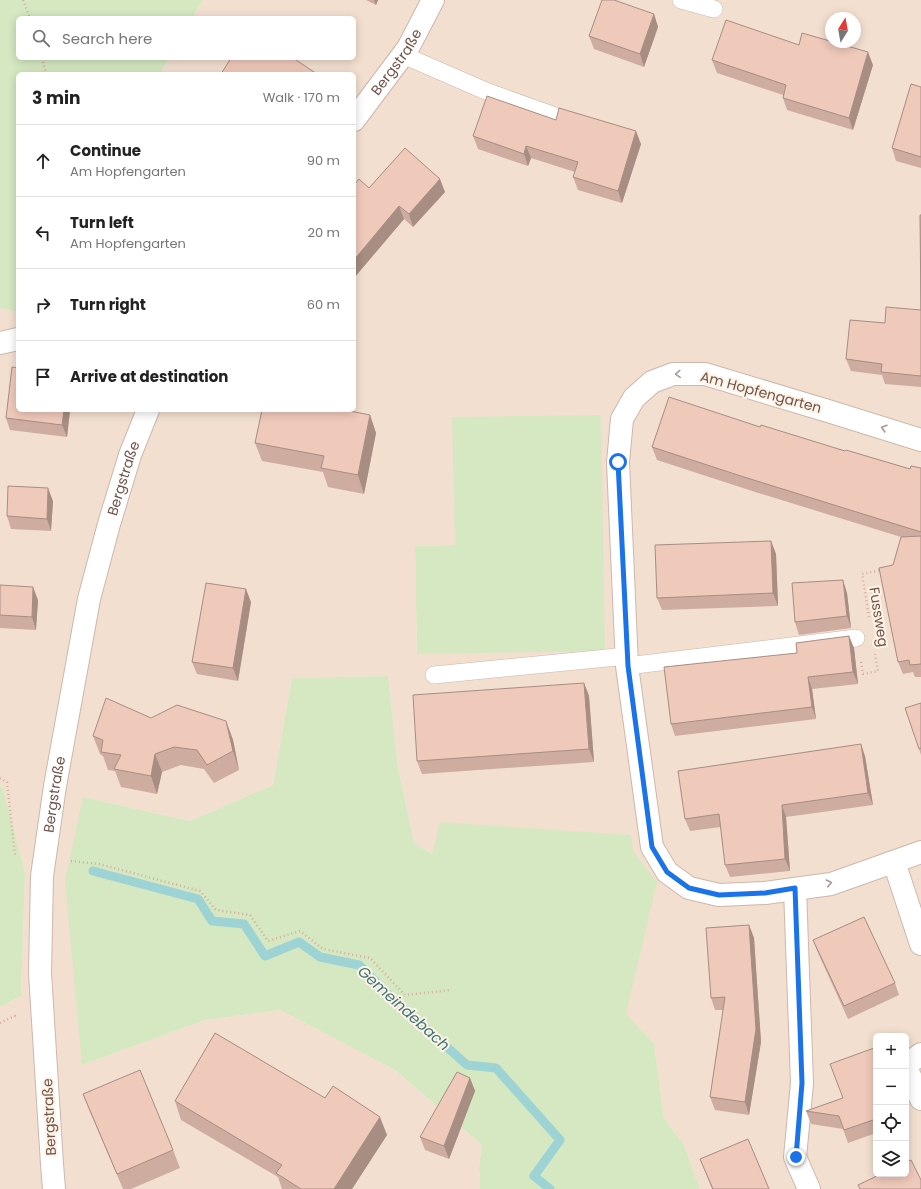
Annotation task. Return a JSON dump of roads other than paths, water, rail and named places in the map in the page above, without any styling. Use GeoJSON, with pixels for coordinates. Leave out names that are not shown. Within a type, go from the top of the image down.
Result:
{"type":"FeatureCollection","features":[{"type":"Feature","properties":{"kind":"street","name":"Bergstraße"},"geometry":{"type":"LineString","coordinates":[[356,117],[403,56],[433,0]]}},
{"type":"Feature","properties":{"kind":"street"},"geometry":{"type":"LineString","coordinates":[[0,343],[16,339]]}},
{"type":"Feature","properties":{"kind":"street","name":"Am Hopfengarten"},"geometry":{"type":"LineString","coordinates":[[921,440],[705,374],[673,374],[652,382],[634,398],[622,419],[618,462],[627,661],[652,847],[667,872],[689,888],[719,895],[765,893],[831,884],[921,852]]}},
{"type":"Feature","properties":{"kind":"street","name":"Bergstraße"},"geometry":{"type":"LineString","coordinates":[[54,1189],[40,973],[42,876],[55,786],[89,599],[119,489],[130,455],[147,412]]}},
{"type":"Feature","properties":{"kind":"street"},"geometry":{"type":"LineString","coordinates":[[894,862],[921,944]]}},
{"type":"Feature","properties":{"kind":"street"},"geometry":{"type":"LineString","coordinates":[[795,888],[802,1083],[796,1157],[809,1189]]}},
{"type":"Feature","properties":{"kind":"street"},"geometry":{"type":"LineString","coordinates":[[909,1062],[921,1054]]}},
{"type":"Feature","properties":{"kind":"street"},"geometry":{"type":"LineString","coordinates":[[906,1069],[921,1098]]}},
{"type":"Feature","properties":{"kind":"lane"},"geometry":{"type":"LineString","coordinates":[[681,0],[714,9]]}},
{"type":"Feature","properties":{"kind":"lane"},"geometry":{"type":"LineString","coordinates":[[403,56],[488,92],[555,116]]}},
{"type":"Feature","properties":{"kind":"lane"},"geometry":{"type":"LineString","coordinates":[[434,675],[627,661],[856,638]]}},
{"type":"Feature","properties":{"kind":"waterway","name":"Gemeindebach"},"geometry":{"type":"LineString","coordinates":[[93,871],[198,899],[212,921],[244,924],[265,956],[299,942],[320,957],[359,965],[391,997],[467,1065],[496,1068],[560,1140],[534,1176],[550,1189]]}}]}
